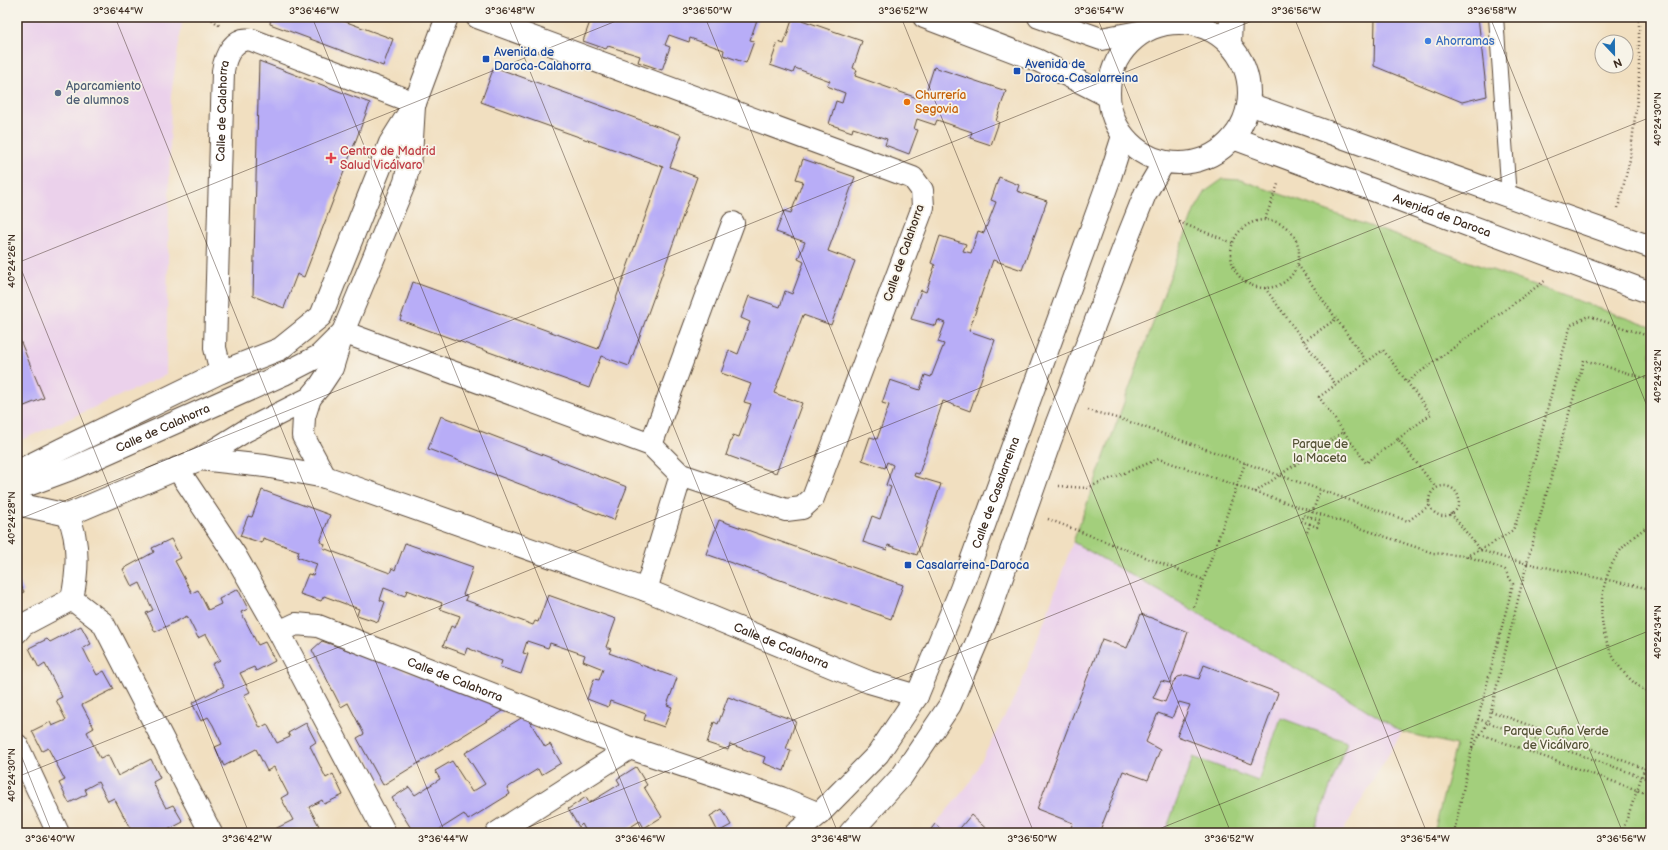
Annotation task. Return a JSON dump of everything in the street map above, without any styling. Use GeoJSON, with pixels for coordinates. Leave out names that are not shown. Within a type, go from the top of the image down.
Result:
{"type":"FeatureCollection","features":[{"type":"Feature","properties":{"kind":"street","name":"Calle de Calahorra"},"geometry":{"type":"LineString","coordinates":[[17,474],[24,468],[62,449],[222,372],[280,349],[321,316],[390,143],[415,103],[447,17]]}},
{"type":"Feature","properties":{"kind":"street","name":"Calle de Calahorra"},"geometry":{"type":"LineString","coordinates":[[343,332],[651,445],[681,475],[786,510],[802,508],[813,498],[923,207],[922,190],[913,178],[477,17]]}},
{"type":"Feature","properties":{"kind":"street"},"geometry":{"type":"LineString","coordinates":[[924,17],[1037,60],[1108,96]]}},
{"type":"Feature","properties":{"kind":"street"},"geometry":{"type":"LineString","coordinates":[[1039,17],[1101,39],[1144,31],[1176,20],[1214,31],[1230,44],[1242,61],[1249,82],[1249,104],[1244,122],[1233,138],[1219,151],[1202,160],[1182,163],[1164,162],[1143,154],[1134,148],[1123,136],[1113,117],[1108,96],[1112,71],[1117,59],[1134,39],[1144,31]]}},
{"type":"Feature","properties":{"kind":"street"},"geometry":{"type":"LineString","coordinates":[[1230,44],[1231,17]]}},
{"type":"Feature","properties":{"kind":"street","name":"Calle de Calahorra"},"geometry":{"type":"LineString","coordinates":[[222,372],[215,348],[223,71],[224,63],[232,46],[239,41],[247,39],[252,40],[415,103]]}},
{"type":"Feature","properties":{"kind":"street","name":"Calle de Calahorra"},"geometry":{"type":"LineString","coordinates":[[325,477],[303,436],[304,417],[310,398],[332,368],[343,332],[405,182],[411,155],[415,103]]}},
{"type":"Feature","properties":{"kind":"street"},"geometry":{"type":"LineString","coordinates":[[1249,104],[1651,247]]}},
{"type":"Feature","properties":{"kind":"street","name":"Calle de Casalarreina"},"geometry":{"type":"LineString","coordinates":[[796,833],[820,814],[878,754],[917,696],[961,589],[1110,177],[1123,136]]}},
{"type":"Feature","properties":{"kind":"street","name":"Avenida de Daroca"},"geometry":{"type":"LineString","coordinates":[[1233,138],[1651,293]]}},
{"type":"Feature","properties":{"kind":"street"},"geometry":{"type":"LineString","coordinates":[[850,833],[902,776],[950,705],[990,611],[1035,484],[1145,194],[1164,162]]}},
{"type":"Feature","properties":{"kind":"street"},"geometry":{"type":"LineString","coordinates":[[651,445],[733,223]]}},
{"type":"Feature","properties":{"kind":"street","name":"Calle de Calahorra"},"geometry":{"type":"LineString","coordinates":[[17,489],[71,468],[284,374],[319,356],[343,332]]}},
{"type":"Feature","properties":{"kind":"street","name":"Calle de Calahorra"},"geometry":{"type":"LineString","coordinates":[[68,515],[200,458],[245,431],[310,398]]}},
{"type":"Feature","properties":{"kind":"street","name":"Calle de Calahorra"},"geometry":{"type":"LineString","coordinates":[[200,458],[265,466],[325,477],[646,590],[870,682],[950,705]]}},
{"type":"Feature","properties":{"kind":"street"},"geometry":{"type":"LineString","coordinates":[[177,468],[235,555],[279,632],[385,833]]}},
{"type":"Feature","properties":{"kind":"street"},"geometry":{"type":"LineString","coordinates":[[646,590],[681,475]]}},
{"type":"Feature","properties":{"kind":"street"},"geometry":{"type":"LineString","coordinates":[[17,504],[68,515],[75,536],[77,576],[72,598],[23,625],[17,632]]}},
{"type":"Feature","properties":{"kind":"street"},"geometry":{"type":"LineString","coordinates":[[72,598],[102,623],[211,833]]}},
{"type":"Feature","properties":{"kind":"street","name":"Calle de Calahorra"},"geometry":{"type":"LineString","coordinates":[[279,632],[296,624],[318,626],[630,748],[781,798],[820,814]]}},
{"type":"Feature","properties":{"kind":"street"},"geometry":{"type":"LineString","coordinates":[[17,745],[58,833]]}},
{"type":"Feature","properties":{"kind":"street"},"geometry":{"type":"LineString","coordinates":[[497,833],[630,748]]}},
{"type":"Feature","properties":{"kind":"lane"},"geometry":{"type":"LineString","coordinates":[[1496,17],[1509,197]]}},
{"type":"Feature","properties":{"kind":"path"},"geometry":{"type":"LineString","coordinates":[[1618,208],[1630,158],[1639,82],[1639,17]]}},
{"type":"Feature","properties":{"kind":"path"},"geometry":{"type":"LineString","coordinates":[[1265,219],[1278,184]]}},
{"type":"Feature","properties":{"kind":"path"},"geometry":{"type":"LineString","coordinates":[[1265,219],[1276,221],[1286,226],[1293,234],[1298,244],[1300,254],[1298,265],[1285,282],[1276,286],[1265,288],[1255,286],[1245,281],[1237,274],[1232,264],[1231,253],[1237,234],[1245,226],[1255,221],[1265,219]]}},
{"type":"Feature","properties":{"kind":"path"},"geometry":{"type":"LineString","coordinates":[[1180,222],[1233,243]]}},
{"type":"Feature","properties":{"kind":"path"},"geometry":{"type":"LineString","coordinates":[[1298,265],[1367,362]]}},
{"type":"Feature","properties":{"kind":"path"},"geometry":{"type":"LineString","coordinates":[[1408,381],[1546,280]]}},
{"type":"Feature","properties":{"kind":"path"},"geometry":{"type":"LineString","coordinates":[[1265,288],[1336,385]]}},
{"type":"Feature","properties":{"kind":"path"},"geometry":{"type":"LineString","coordinates":[[1466,556],[1490,545],[1513,530],[1524,502],[1556,379],[1572,325],[1588,316],[1651,337]]}},
{"type":"Feature","properties":{"kind":"path"},"geometry":{"type":"LineString","coordinates":[[1303,341],[1336,319]]}},
{"type":"Feature","properties":{"kind":"path"},"geometry":{"type":"LineString","coordinates":[[1383,350],[1408,381],[1431,414],[1366,463],[1319,397],[1367,362],[1383,350]]}},
{"type":"Feature","properties":{"kind":"path"},"geometry":{"type":"LineString","coordinates":[[1472,748],[1488,722],[1527,563],[1584,360],[1651,380]]}},
{"type":"Feature","properties":{"kind":"path"},"geometry":{"type":"LineString","coordinates":[[1104,415],[1127,421],[1408,522],[1430,505]]}},
{"type":"Feature","properties":{"kind":"path"},"geometry":{"type":"LineString","coordinates":[[1255,492],[1343,432]]}},
{"type":"Feature","properties":{"kind":"path"},"geometry":{"type":"LineString","coordinates":[[1398,439],[1436,488]]}},
{"type":"Feature","properties":{"kind":"path"},"geometry":{"type":"LineString","coordinates":[[1035,484],[1087,488],[1159,459],[1433,554],[1466,556],[1505,570],[1513,584],[1478,719],[1454,833]]}},
{"type":"Feature","properties":{"kind":"path"},"geometry":{"type":"LineString","coordinates":[[1194,607],[1245,463]]}},
{"type":"Feature","properties":{"kind":"path"},"geometry":{"type":"LineString","coordinates":[[1445,486],[1450,487],[1457,493],[1459,502],[1458,507],[1452,513],[1447,515],[1439,514],[1432,509],[1430,505],[1430,496],[1436,488],[1445,486]]}},
{"type":"Feature","properties":{"kind":"path"},"geometry":{"type":"LineString","coordinates":[[1311,517],[1320,490]]}},
{"type":"Feature","properties":{"kind":"path"},"geometry":{"type":"LineString","coordinates":[[1026,510],[1204,580]]}},
{"type":"Feature","properties":{"kind":"path"},"geometry":{"type":"LineString","coordinates":[[1452,513],[1480,550],[1510,560],[1606,578],[1651,589]]}},
{"type":"Feature","properties":{"kind":"path"},"geometry":{"type":"LineString","coordinates":[[1303,514],[1311,517],[1320,520],[1317,527],[1301,521],[1303,514]]}},
{"type":"Feature","properties":{"kind":"path"},"geometry":{"type":"LineString","coordinates":[[1307,532],[1310,524]]}},
{"type":"Feature","properties":{"kind":"path"},"geometry":{"type":"LineString","coordinates":[[1651,524],[1628,542],[1616,556],[1606,578],[1601,597],[1601,616],[1604,634],[1610,652],[1620,668],[1634,682],[1651,694]]}},
{"type":"Feature","properties":{"kind":"path"},"geometry":{"type":"LineString","coordinates":[[1491,711],[1651,771]]}},
{"type":"Feature","properties":{"kind":"path"},"geometry":{"type":"LineString","coordinates":[[1478,719],[1651,780]]}},
{"type":"Feature","properties":{"kind":"path"},"geometry":{"type":"LineString","coordinates":[[1480,734],[1651,795]]}},
{"type":"Feature","properties":{"kind":"path"},"geometry":{"type":"LineString","coordinates":[[1622,833],[1651,750]]}},
{"type":"Feature","properties":{"kind":"shaded area"},"geometry":{"type":"Polygon","coordinates":[[[17,17],[183,17],[171,95],[166,375],[17,442],[17,17]]]}},
{"type":"Feature","properties":{"kind":"shaded area"},"geometry":{"type":"Polygon","coordinates":[[[1073,542],[1351,700],[1402,732],[1342,833],[928,833],[969,784],[1021,685],[1073,542]]]}},
{"type":"Feature","properties":{"kind":"green space","name":"Parque de la Maceta"},"geometry":{"type":"Polygon","coordinates":[[[1223,179],[1241,180],[1651,327],[1651,833],[1434,833],[1456,745],[1402,732],[1351,700],[1073,542],[1194,211],[1206,191],[1223,179]]]}},
{"type":"Feature","properties":{"kind":"green space"},"geometry":{"type":"Polygon","coordinates":[[[1281,718],[1347,742],[1313,833],[1165,833],[1193,757],[1258,781],[1281,718]]]}},
{"type":"Feature","properties":{"kind":"building"},"geometry":{"type":"Polygon","coordinates":[[[271,17],[333,17],[393,39],[383,66],[270,24],[271,17]]]}},
{"type":"Feature","properties":{"kind":"building"},"geometry":{"type":"Polygon","coordinates":[[[598,17],[758,17],[750,40],[754,41],[746,63],[723,55],[724,50],[690,38],[689,42],[669,35],[665,45],[670,47],[662,70],[638,62],[640,56],[608,46],[606,49],[583,41],[591,19],[596,21],[598,17]]]}},
{"type":"Feature","properties":{"kind":"building"},"geometry":{"type":"Polygon","coordinates":[[[793,17],[862,41],[853,68],[857,70],[855,76],[920,99],[922,94],[925,95],[934,67],[1006,91],[996,121],[999,122],[991,145],[970,138],[972,132],[937,120],[935,125],[917,119],[914,129],[918,130],[909,154],[885,145],[887,139],[853,128],[852,132],[829,124],[836,101],[842,103],[845,93],[827,86],[830,81],[795,68],[793,73],[770,65],[778,42],[784,44],[793,17]]]}},
{"type":"Feature","properties":{"kind":"building","name":"Ahorramas"},"geometry":{"type":"Polygon","coordinates":[[[1375,17],[1478,17],[1487,96],[1462,102],[1374,66],[1375,17]]]}},
{"type":"Feature","properties":{"kind":"building"},"geometry":{"type":"Polygon","coordinates":[[[259,61],[370,103],[304,277],[297,274],[284,308],[253,296],[259,61]]]}},
{"type":"Feature","properties":{"kind":"building"},"geometry":{"type":"Polygon","coordinates":[[[494,67],[682,135],[670,167],[697,177],[629,366],[601,356],[589,388],[400,320],[413,282],[598,349],[663,167],[481,102],[494,67]]]}},
{"type":"Feature","properties":{"kind":"building"},"geometry":{"type":"Polygon","coordinates":[[[803,159],[855,177],[828,251],[855,261],[831,325],[803,315],[774,393],[802,403],[776,473],[726,455],[733,435],[739,437],[751,404],[744,402],[751,384],[721,373],[729,350],[738,354],[750,322],[741,318],[749,296],[780,307],[785,291],[792,294],[804,262],[798,259],[805,242],[776,232],[784,211],[791,213],[803,181],[796,179],[803,159]]]}},
{"type":"Feature","properties":{"kind":"building"},"geometry":{"type":"Polygon","coordinates":[[[999,177],[1019,185],[1017,191],[1047,201],[1022,270],[993,260],[969,331],[995,340],[970,411],[943,401],[919,474],[915,473],[914,476],[941,484],[917,555],[888,545],[887,550],[863,542],[872,516],[880,519],[891,487],[886,485],[893,465],[887,462],[885,468],[862,460],[870,437],[877,439],[889,405],[882,403],[890,380],[920,390],[925,375],[931,377],[944,344],[938,342],[945,323],[938,320],[936,326],[911,319],[921,290],[926,292],[935,265],[931,263],[940,236],[966,244],[963,251],[971,253],[978,231],[984,233],[996,202],[991,200],[999,177]]]}},
{"type":"Feature","properties":{"kind":"building"},"geometry":{"type":"Polygon","coordinates":[[[17,333],[44,398],[17,409],[17,333]]]}},
{"type":"Feature","properties":{"kind":"building"},"geometry":{"type":"Polygon","coordinates":[[[441,416],[627,487],[614,520],[428,449],[441,416]]]}},
{"type":"Feature","properties":{"kind":"building"},"geometry":{"type":"Polygon","coordinates":[[[262,490],[330,515],[320,542],[325,544],[323,548],[390,573],[392,568],[395,570],[405,543],[473,567],[463,595],[467,596],[465,600],[533,625],[535,621],[538,622],[548,595],[616,619],[606,647],[611,649],[609,653],[677,678],[667,705],[672,707],[664,727],[644,720],[646,714],[610,701],[608,707],[587,699],[594,679],[599,680],[603,669],[583,661],[585,655],[550,643],[548,648],[527,641],[523,653],[528,654],[521,674],[500,667],[502,661],[467,648],[465,654],[443,646],[451,626],[455,628],[460,616],[440,609],[442,603],[407,590],[405,596],[384,588],[380,600],[385,602],[378,622],[357,615],[359,609],[324,596],[321,601],[300,594],[308,574],[313,575],[317,564],[297,557],[299,551],[263,538],[262,543],[240,536],[248,516],[252,517],[262,490]]]}},
{"type":"Feature","properties":{"kind":"building"},"geometry":{"type":"Polygon","coordinates":[[[719,520],[903,585],[891,619],[706,554],[719,520]]]}},
{"type":"Feature","properties":{"kind":"building"},"geometry":{"type":"Polygon","coordinates":[[[171,539],[181,558],[175,561],[192,593],[198,590],[208,610],[221,604],[219,599],[238,589],[248,609],[241,612],[258,645],[265,642],[275,661],[256,671],[254,667],[240,673],[250,692],[244,695],[260,728],[267,724],[277,743],[290,737],[288,733],[306,723],[316,742],[310,746],[326,778],[333,774],[343,795],[324,804],[322,800],[309,807],[319,826],[313,829],[315,833],[267,833],[293,820],[281,798],[288,794],[274,767],[267,771],[256,749],[224,766],[215,747],[222,744],[213,725],[208,717],[201,721],[192,703],[224,686],[212,664],[220,660],[206,634],[198,638],[187,616],[155,632],[146,613],[153,610],[140,583],[132,587],[123,569],[154,552],[152,548],[171,539]]]}},
{"type":"Feature","properties":{"kind":"building"},"geometry":{"type":"Polygon","coordinates":[[[17,577],[24,592],[17,595],[17,577]]]}},
{"type":"Feature","properties":{"kind":"building"},"geometry":{"type":"Polygon","coordinates":[[[1141,614],[1188,632],[1170,683],[1161,681],[1153,698],[1165,702],[1174,681],[1178,677],[1186,675],[1199,679],[1204,665],[1278,693],[1252,764],[1177,736],[1190,705],[1179,702],[1172,718],[1158,713],[1146,742],[1160,750],[1148,780],[1123,771],[1099,833],[1068,833],[1073,823],[1037,809],[1102,639],[1127,648],[1141,614]]]}},
{"type":"Feature","properties":{"kind":"building"},"geometry":{"type":"Polygon","coordinates":[[[81,626],[91,644],[83,648],[89,660],[97,675],[104,671],[114,689],[82,705],[94,728],[87,732],[100,758],[108,755],[118,776],[151,759],[160,778],[153,782],[158,793],[166,808],[173,805],[183,822],[162,833],[126,833],[131,830],[114,798],[108,801],[98,782],[85,789],[87,794],[69,803],[59,783],[65,780],[48,748],[42,751],[32,731],[50,722],[52,726],[66,720],[56,700],[62,697],[45,664],[39,668],[29,648],[47,639],[50,642],[81,626]]]}},
{"type":"Feature","properties":{"kind":"building"},"geometry":{"type":"Polygon","coordinates":[[[322,641],[508,708],[383,785],[357,738],[364,734],[348,703],[341,707],[312,650],[322,641]]]}},
{"type":"Feature","properties":{"kind":"building"},"geometry":{"type":"Polygon","coordinates":[[[728,697],[796,721],[786,749],[791,750],[784,771],[763,763],[765,757],[730,744],[728,750],[707,743],[714,722],[718,724],[728,697]]]}},
{"type":"Feature","properties":{"kind":"building"},"geometry":{"type":"Polygon","coordinates":[[[526,715],[545,747],[550,744],[561,763],[541,775],[538,769],[507,788],[510,794],[468,820],[464,814],[434,833],[407,833],[412,830],[392,798],[409,787],[415,795],[440,779],[435,771],[452,761],[472,792],[485,784],[465,753],[526,715]]]}},
{"type":"Feature","properties":{"kind":"building"},"geometry":{"type":"Polygon","coordinates":[[[636,767],[647,785],[644,787],[662,817],[644,828],[640,821],[621,833],[587,833],[582,824],[579,827],[568,809],[586,797],[589,803],[620,784],[617,779],[636,767]]]}},
{"type":"Feature","properties":{"kind":"building"},"geometry":{"type":"Polygon","coordinates":[[[722,809],[731,825],[718,832],[710,816],[722,809]]]}},
{"type":"Feature","properties":{"kind":"building"},"geometry":{"type":"Polygon","coordinates":[[[971,815],[991,833],[956,833],[971,815]]]}},
{"type":"Feature","properties":{"kind":"building"},"geometry":{"type":"Polygon","coordinates":[[[935,824],[946,833],[928,833],[935,824]]]}},
{"type":"Feature","properties":{"kind":"place","name":"Ahorramas"},"geometry":{"type":"Point","coordinates":[1428,41]}},
{"type":"Feature","properties":{"kind":"place","name":"Avenida de Daroca-Calahorra"},"geometry":{"type":"Point","coordinates":[486,59]}},
{"type":"Feature","properties":{"kind":"place","name":"Avenida de Daroca-Casalarreina"},"geometry":{"type":"Point","coordinates":[1017,71]}},
{"type":"Feature","properties":{"kind":"place","name":"Aparcamiento de alumnos"},"geometry":{"type":"Point","coordinates":[58,93]}},
{"type":"Feature","properties":{"kind":"place","name":"Churrería Segovia"},"geometry":{"type":"Point","coordinates":[907,102]}},
{"type":"Feature","properties":{"kind":"place","name":"Centro de Madrid Salud Vicálvaro"},"geometry":{"type":"Point","coordinates":[331,158]}},
{"type":"Feature","properties":{"kind":"place","name":"Casalarreina-Daroca"},"geometry":{"type":"Point","coordinates":[908,565]}},
{"type":"Feature","properties":{"kind":"park label","name":"Parque Cuña Verde de Vicálvaro"},"geometry":{"type":"Point","coordinates":[1556,738]}}]}
